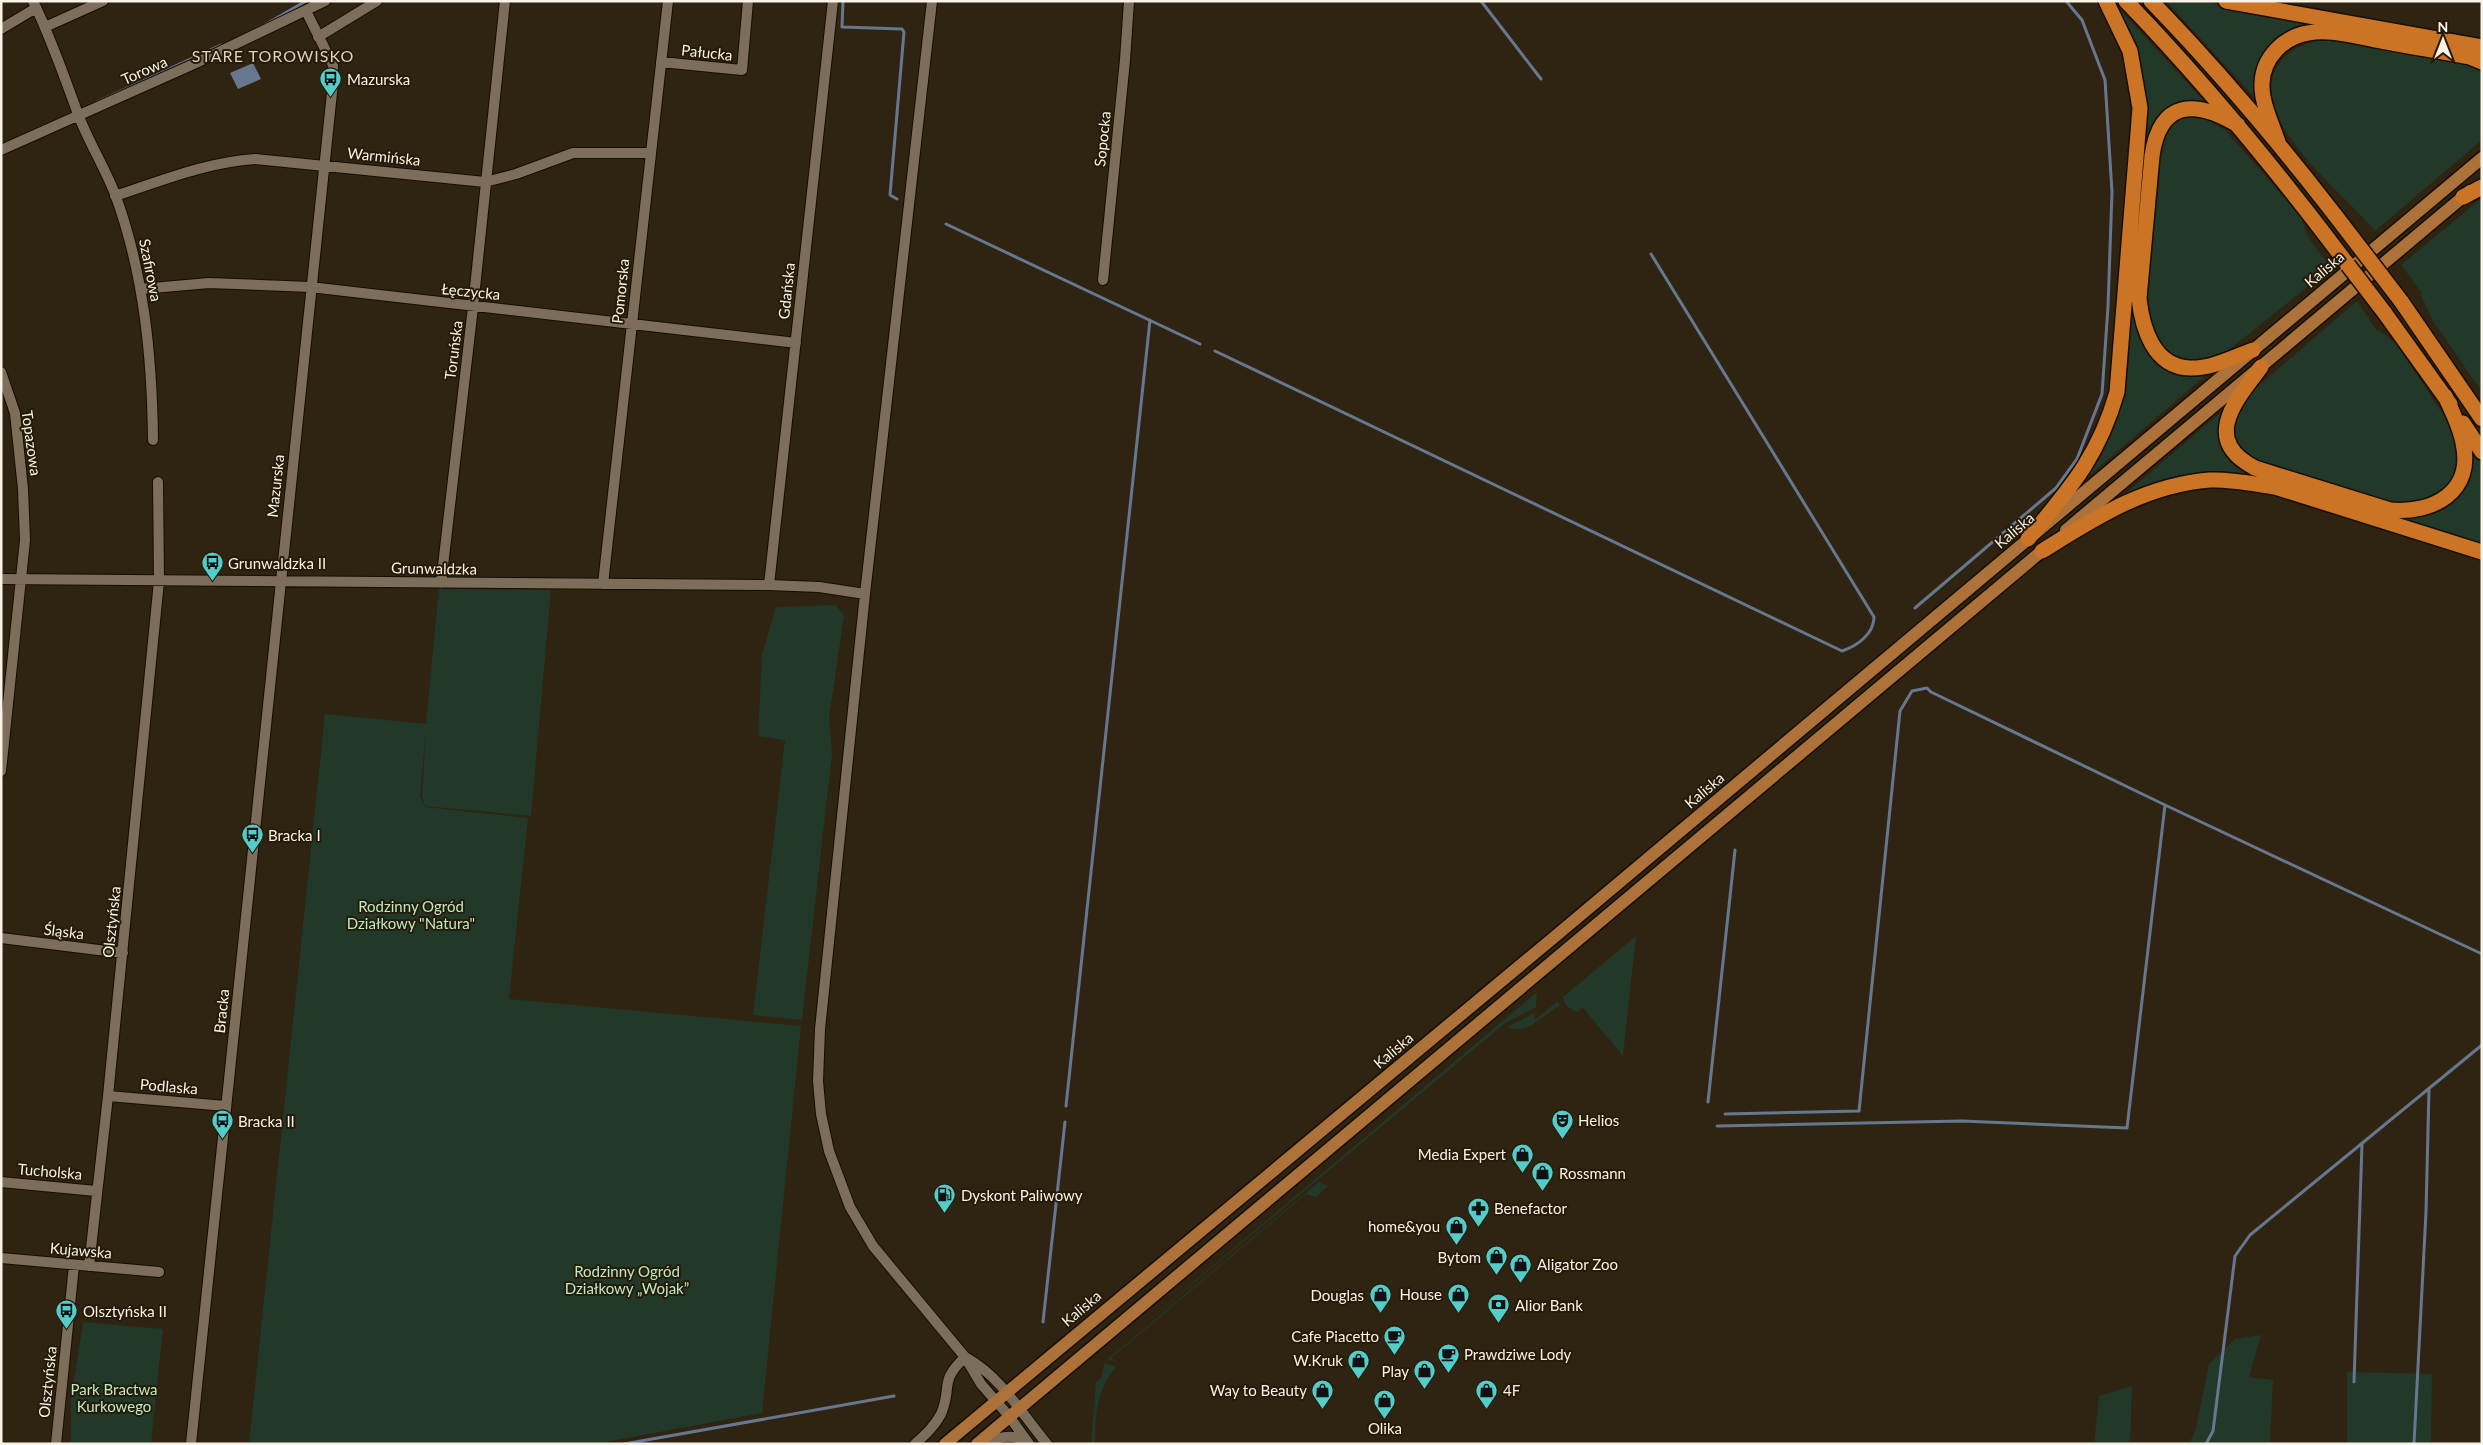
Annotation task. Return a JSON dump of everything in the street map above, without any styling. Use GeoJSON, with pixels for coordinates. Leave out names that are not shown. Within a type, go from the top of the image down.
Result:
{"type":"FeatureCollection","features":[{"type":"Feature","properties":{"kind":"highway"},"geometry":{"type":"LineString","coordinates":[[2028,539],[2079,477],[2096,450],[2108,422],[2117,392],[2140,108],[2130,51],[2106,1]]}},
{"type":"Feature","properties":{"kind":"highway"},"geometry":{"type":"LineString","coordinates":[[2126,1],[2199,79],[2319,226],[2445,396],[2482,452]]}},
{"type":"Feature","properties":{"kind":"highway"},"geometry":{"type":"LineString","coordinates":[[2152,1],[2278,142],[2401,301],[2476,405],[2482,419]]}},
{"type":"Feature","properties":{"kind":"highway"},"geometry":{"type":"LineString","coordinates":[[2226,1],[2482,47]]}},
{"type":"Feature","properties":{"kind":"highway"},"geometry":{"type":"LineString","coordinates":[[2278,142],[2264,100],[2262,83],[2265,68],[2271,56],[2280,45],[2292,38],[2307,33],[2324,32],[2470,57],[2482,62]]}},
{"type":"Feature","properties":{"kind":"highway"},"geometry":{"type":"LineString","coordinates":[[2238,125],[2219,114],[2193,108],[2179,110],[2167,117],[2159,127],[2154,140],[2152,156],[2138,298],[2141,320],[2146,335],[2163,357],[2175,365],[2190,368],[2204,366],[2252,350]]}},
{"type":"Feature","properties":{"kind":"highway"},"geometry":{"type":"LineString","coordinates":[[2463,197],[2482,187]]}},
{"type":"Feature","properties":{"kind":"highway"},"geometry":{"type":"LineString","coordinates":[[2261,367],[2239,395],[2227,418],[2228,440],[2233,453],[2242,462],[2256,468],[2390,510],[2407,512],[2432,506],[2446,498],[2460,480],[2465,458],[2464,444],[2457,422],[2445,396]]}},
{"type":"Feature","properties":{"kind":"highway"},"geometry":{"type":"LineString","coordinates":[[2042,551],[2098,516],[2138,496],[2168,486],[2211,480],[2275,487],[2482,552]]}},
{"type":"Feature","properties":{"kind":"main road","name":"Kaliska"},"geometry":{"type":"LineString","coordinates":[[945,1444],[2482,158]]}},
{"type":"Feature","properties":{"kind":"main road"},"geometry":{"type":"LineString","coordinates":[[978,1444],[2482,182]]}},
{"type":"Feature","properties":{"kind":"street"},"geometry":{"type":"LineString","coordinates":[[45,27],[104,1]]}},
{"type":"Feature","properties":{"kind":"street","name":"Torowa"},"geometry":{"type":"LineString","coordinates":[[1,150],[306,11],[324,1]]}},
{"type":"Feature","properties":{"kind":"street"},"geometry":{"type":"LineString","coordinates":[[318,37],[377,1]]}},
{"type":"Feature","properties":{"kind":"street","name":"Toruńska"},"geometry":{"type":"LineString","coordinates":[[441,583],[473,307],[505,1]]}},
{"type":"Feature","properties":{"kind":"street","name":"Pomorska"},"geometry":{"type":"LineString","coordinates":[[603,584],[668,1]]}},
{"type":"Feature","properties":{"kind":"street","name":"Pałucka"},"geometry":{"type":"LineString","coordinates":[[661,62],[742,70],[748,1]]}},
{"type":"Feature","properties":{"kind":"street","name":"Gdańska"},"geometry":{"type":"LineString","coordinates":[[769,585],[833,1]]}},
{"type":"Feature","properties":{"kind":"street"},"geometry":{"type":"LineString","coordinates":[[932,1],[865,594],[820,1029],[818,1062],[820,1107],[824,1133],[837,1178],[860,1227],[889,1266],[964,1357],[995,1401],[1014,1413],[1047,1444]]}},
{"type":"Feature","properties":{"kind":"street","name":"Sopocka"},"geometry":{"type":"LineString","coordinates":[[1103,280],[1129,1]]}},
{"type":"Feature","properties":{"kind":"street"},"geometry":{"type":"LineString","coordinates":[[1,30],[34,5]]}},
{"type":"Feature","properties":{"kind":"street","name":"Szafirowa"},"geometry":{"type":"LineString","coordinates":[[34,5],[69,86],[78,115],[116,196],[131,242],[141,289],[153,386],[153,440]]}},
{"type":"Feature","properties":{"kind":"street","name":"Mazurska"},"geometry":{"type":"LineString","coordinates":[[280,582],[333,65],[306,11]]}},
{"type":"Feature","properties":{"kind":"street","name":"Warmińska"},"geometry":{"type":"LineString","coordinates":[[116,196],[219,163],[255,159],[485,182],[516,174],[573,154],[650,153]]}},
{"type":"Feature","properties":{"kind":"street","name":"Łęczycka"},"geometry":{"type":"LineString","coordinates":[[141,289],[209,283],[310,287],[473,307],[631,322],[796,343]]}},
{"type":"Feature","properties":{"kind":"street","name":"Topazowa"},"geometry":{"type":"LineString","coordinates":[[1,372],[15,413],[23,489],[25,540],[4,720],[1,771]]}},
{"type":"Feature","properties":{"kind":"street"},"geometry":{"type":"LineString","coordinates":[[158,482],[159,581]]}},
{"type":"Feature","properties":{"kind":"street","name":"Grunwaldzka"},"geometry":{"type":"LineString","coordinates":[[1,579],[769,585],[818,587],[865,594]]}},
{"type":"Feature","properties":{"kind":"street","name":"Olsztyńska"},"geometry":{"type":"LineString","coordinates":[[88,1266],[123,952],[159,581]]}},
{"type":"Feature","properties":{"kind":"street","name":"Bracka"},"geometry":{"type":"LineString","coordinates":[[191,1444],[280,582]]}},
{"type":"Feature","properties":{"kind":"street","name":"Śląska"},"geometry":{"type":"LineString","coordinates":[[1,938],[123,952]]}},
{"type":"Feature","properties":{"kind":"street","name":"Podlaska"},"geometry":{"type":"LineString","coordinates":[[108,1096],[226,1106]]}},
{"type":"Feature","properties":{"kind":"street","name":"Tucholska"},"geometry":{"type":"LineString","coordinates":[[1,1182],[96,1191]]}},
{"type":"Feature","properties":{"kind":"street","name":"Kujawska"},"geometry":{"type":"LineString","coordinates":[[1,1258],[158,1272]]}},
{"type":"Feature","properties":{"kind":"street","name":"Olsztyńska"},"geometry":{"type":"LineString","coordinates":[[56,1444],[74,1265]]}},
{"type":"Feature","properties":{"kind":"street"},"geometry":{"type":"LineString","coordinates":[[964,1357],[982,1366],[1008,1391],[1014,1413],[1028,1443]]}},
{"type":"Feature","properties":{"kind":"street"},"geometry":{"type":"LineString","coordinates":[[915,1444],[936,1422],[944,1403],[948,1375],[964,1357]]}},
{"type":"Feature","properties":{"kind":"street"},"geometry":{"type":"LineString","coordinates":[[978,1444],[1005,1436],[1018,1437],[1028,1443]]}},
{"type":"Feature","properties":{"kind":"green space"},"geometry":{"type":"Polygon","coordinates":[[[2166,1],[2201,1],[2339,28],[2280,42],[2258,101],[2166,1]]]}},
{"type":"Feature","properties":{"kind":"green space"},"geometry":{"type":"Polygon","coordinates":[[[2119,9],[2206,103],[2184,102],[2167,109],[2155,122],[2146,142],[2145,109],[2137,53],[2119,9]]]}},
{"type":"Feature","properties":{"kind":"green space"},"geometry":{"type":"Polygon","coordinates":[[[2323,40],[2338,40],[2459,62],[2482,69],[2482,140],[2375,231],[2304,156],[2288,134],[2276,111],[2271,90],[2276,69],[2280,62],[2296,48],[2323,40]]]}},
{"type":"Feature","properties":{"kind":"green space"},"geometry":{"type":"Polygon","coordinates":[[[2189,116],[2200,116],[2225,130],[2301,217],[2308,237],[2331,268],[2225,353],[2202,361],[2191,361],[2163,349],[2156,341],[2145,314],[2151,222],[2162,137],[2172,124],[2179,119],[2189,116]]]}},
{"type":"Feature","properties":{"kind":"green space"},"geometry":{"type":"Polygon","coordinates":[[[2482,198],[2482,392],[2433,321],[2421,295],[2422,293],[2401,265],[2482,198]]]}},
{"type":"Feature","properties":{"kind":"green space"},"geometry":{"type":"Polygon","coordinates":[[[2357,301],[2377,331],[2380,331],[2397,345],[2452,428],[2458,457],[2453,478],[2439,494],[2419,503],[2392,504],[2256,461],[2246,453],[2235,438],[2233,430],[2234,421],[2249,394],[2357,301]]]}},
{"type":"Feature","properties":{"kind":"green space"},"geometry":{"type":"Polygon","coordinates":[[[2132,305],[2139,335],[2153,358],[2175,372],[2189,375],[2206,375],[2084,480],[2106,439],[2113,418],[2124,374],[2132,305]]]}},
{"type":"Feature","properties":{"kind":"green space"},"geometry":{"type":"Polygon","coordinates":[[[2221,412],[2220,438],[2229,456],[2246,468],[2269,479],[2124,495],[2221,412]]]}},
{"type":"Feature","properties":{"kind":"green space"},"geometry":{"type":"Polygon","coordinates":[[[2472,449],[2482,464],[2482,545],[2392,515],[2409,516],[2424,514],[2448,502],[2458,493],[2465,481],[2472,449]]]}},
{"type":"Feature","properties":{"kind":"green space"},"geometry":{"type":"Polygon","coordinates":[[[439,589],[551,590],[531,816],[425,806],[422,796],[426,730],[420,796],[425,807],[528,818],[509,999],[801,1026],[762,1413],[595,1444],[249,1444],[325,714],[428,724],[426,722],[439,589]]]}},
{"type":"Feature","properties":{"kind":"green space"},"geometry":{"type":"Polygon","coordinates":[[[836,605],[844,616],[829,718],[832,754],[802,1020],[753,1015],[785,740],[758,736],[762,654],[776,607],[836,605]]]}},
{"type":"Feature","properties":{"kind":"green space"},"geometry":{"type":"Polygon","coordinates":[[[1636,936],[1623,1056],[1583,1008],[1577,1012],[1566,1006],[1563,997],[1636,936]]]}},
{"type":"Feature","properties":{"kind":"green space"},"geometry":{"type":"Polygon","coordinates":[[[1537,992],[1536,1007],[1504,1024],[1104,1358],[1537,992]]]}},
{"type":"Feature","properties":{"kind":"green space"},"geometry":{"type":"Polygon","coordinates":[[[1558,1001],[1560,1006],[1535,1023],[1522,1029],[1507,1027],[1535,1013],[1535,1020],[1558,1001]]]}},
{"type":"Feature","properties":{"kind":"green space"},"geometry":{"type":"Polygon","coordinates":[[[1319,1182],[1328,1186],[1316,1197],[1306,1194],[1111,1358],[1119,1363],[1108,1359],[1319,1182]]]}},
{"type":"Feature","properties":{"kind":"green space","name":"Park Bractwa Kurkowego"},"geometry":{"type":"Polygon","coordinates":[[[83,1322],[163,1329],[151,1444],[71,1444],[71,1401],[83,1322]]]}},
{"type":"Feature","properties":{"kind":"green space"},"geometry":{"type":"Polygon","coordinates":[[[2261,1335],[2249,1377],[2273,1380],[2270,1444],[2189,1444],[2196,1428],[2209,1364],[2235,1339],[2261,1335]]]}},
{"type":"Feature","properties":{"kind":"green space"},"geometry":{"type":"Polygon","coordinates":[[[1104,1363],[1116,1367],[1101,1393],[1098,1403],[1095,1444],[1091,1444],[1096,1382],[1102,1377],[1104,1363]]]}},
{"type":"Feature","properties":{"kind":"green space"},"geometry":{"type":"Polygon","coordinates":[[[2347,1372],[2432,1374],[2431,1444],[2347,1444],[2347,1372]]]}},
{"type":"Feature","properties":{"kind":"green space"},"geometry":{"type":"Polygon","coordinates":[[[2132,1386],[2130,1444],[2094,1444],[2099,1396],[2132,1386]]]}},
{"type":"Feature","properties":{"kind":"water"},"geometry":{"type":"Polygon","coordinates":[[[253,63],[261,79],[238,89],[230,73],[253,63]]]}},
{"type":"Feature","properties":{"kind":"waterway"},"geometry":{"type":"LineString","coordinates":[[261,27],[306,1]]}},
{"type":"Feature","properties":{"kind":"waterway"},"geometry":{"type":"LineString","coordinates":[[843,1],[842,27],[902,29],[904,32],[890,195],[897,199]]}},
{"type":"Feature","properties":{"kind":"waterway"},"geometry":{"type":"LineString","coordinates":[[1481,1],[1541,79]]}},
{"type":"Feature","properties":{"kind":"waterway"},"geometry":{"type":"LineString","coordinates":[[1915,608],[2056,488],[2077,459],[2102,394],[2108,307],[2112,192],[2105,80],[2082,20],[2066,1]]}},
{"type":"Feature","properties":{"kind":"waterway"},"geometry":{"type":"LineString","coordinates":[[97,102],[221,45]]}},
{"type":"Feature","properties":{"kind":"waterway"},"geometry":{"type":"LineString","coordinates":[[946,224],[1200,344]]}},
{"type":"Feature","properties":{"kind":"waterway"},"geometry":{"type":"LineString","coordinates":[[1215,351],[1842,651],[1859,643],[1871,629],[1874,617],[1651,254]]}},
{"type":"Feature","properties":{"kind":"waterway"},"geometry":{"type":"LineString","coordinates":[[1066,1106],[1150,320]]}},
{"type":"Feature","properties":{"kind":"waterway"},"geometry":{"type":"LineString","coordinates":[[1725,1114],[1859,1111],[1900,711],[1912,691],[1927,688],[1931,692],[2165,805],[2482,954]]}},
{"type":"Feature","properties":{"kind":"waterway"},"geometry":{"type":"LineString","coordinates":[[1717,1126],[1962,1121],[2127,1128],[2165,805]]}},
{"type":"Feature","properties":{"kind":"waterway"},"geometry":{"type":"LineString","coordinates":[[1708,1102],[1735,850]]}},
{"type":"Feature","properties":{"kind":"waterway"},"geometry":{"type":"LineString","coordinates":[[2206,1444],[2213,1431],[2235,1256],[2250,1235],[2482,1045]]}},
{"type":"Feature","properties":{"kind":"waterway"},"geometry":{"type":"LineString","coordinates":[[2414,1444],[2426,1212],[2429,1089]]}},
{"type":"Feature","properties":{"kind":"waterway"},"geometry":{"type":"LineString","coordinates":[[1043,1322],[1065,1122]]}},
{"type":"Feature","properties":{"kind":"waterway"},"geometry":{"type":"LineString","coordinates":[[2354,1382],[2362,1144]]}},
{"type":"Feature","properties":{"kind":"waterway"},"geometry":{"type":"LineString","coordinates":[[624,1444],[894,1396]]}},
{"type":"Feature","properties":{"kind":"place","name":"Mazurska"},"geometry":{"type":"Point","coordinates":[331,98]}},
{"type":"Feature","properties":{"kind":"place","name":"Grunwaldzka II"},"geometry":{"type":"Point","coordinates":[212,582]}},
{"type":"Feature","properties":{"kind":"place","name":"Bracka I"},"geometry":{"type":"Point","coordinates":[252,854]}},
{"type":"Feature","properties":{"kind":"place","name":"Helios"},"geometry":{"type":"Point","coordinates":[1562,1139]}},
{"type":"Feature","properties":{"kind":"place","name":"Bracka II"},"geometry":{"type":"Point","coordinates":[222,1140]}},
{"type":"Feature","properties":{"kind":"place","name":"Media Expert"},"geometry":{"type":"Point","coordinates":[1522,1173]}},
{"type":"Feature","properties":{"kind":"place","name":"Rossmann"},"geometry":{"type":"Point","coordinates":[1543,1192]}},
{"type":"Feature","properties":{"kind":"place","name":"Dyskont Paliwowy"},"geometry":{"type":"Point","coordinates":[945,1214]}},
{"type":"Feature","properties":{"kind":"place","name":"Benefactor"},"geometry":{"type":"Point","coordinates":[1478,1227]}},
{"type":"Feature","properties":{"kind":"place","name":"home&you"},"geometry":{"type":"Point","coordinates":[1456,1245]}},
{"type":"Feature","properties":{"kind":"place","name":"Bytom"},"geometry":{"type":"Point","coordinates":[1497,1276]}},
{"type":"Feature","properties":{"kind":"place","name":"Aligator Zoo"},"geometry":{"type":"Point","coordinates":[1521,1283]}},
{"type":"Feature","properties":{"kind":"place","name":"House"},"geometry":{"type":"Point","coordinates":[1458,1313]}},
{"type":"Feature","properties":{"kind":"place","name":"Douglas"},"geometry":{"type":"Point","coordinates":[1380,1314]}},
{"type":"Feature","properties":{"kind":"place","name":"Alior Bank"},"geometry":{"type":"Point","coordinates":[1499,1324]}},
{"type":"Feature","properties":{"kind":"place","name":"Olsztyńska II"},"geometry":{"type":"Point","coordinates":[67,1330]}},
{"type":"Feature","properties":{"kind":"place","name":"Cafe Piacetto"},"geometry":{"type":"Point","coordinates":[1395,1355]}},
{"type":"Feature","properties":{"kind":"place","name":"Prawdziwe Lody"},"geometry":{"type":"Point","coordinates":[1448,1373]}},
{"type":"Feature","properties":{"kind":"place","name":"W.Kruk"},"geometry":{"type":"Point","coordinates":[1359,1379]}},
{"type":"Feature","properties":{"kind":"place","name":"Play"},"geometry":{"type":"Point","coordinates":[1425,1390]}},
{"type":"Feature","properties":{"kind":"place","name":"Way to Beauty"},"geometry":{"type":"Point","coordinates":[1323,1409]}},
{"type":"Feature","properties":{"kind":"place","name":"4F"},"geometry":{"type":"Point","coordinates":[1487,1409]}},
{"type":"Feature","properties":{"kind":"place","name":"Olika"},"geometry":{"type":"Point","coordinates":[1385,1419]}},
{"type":"Feature","properties":{"kind":"district","name":"STARE TOROWISKO"},"geometry":{"type":"Point","coordinates":[273,55]}},
{"type":"Feature","properties":{"kind":"park label","name":"Rodzinny Ogród Działkowy \"Natura\""},"geometry":{"type":"Point","coordinates":[411,914]}},
{"type":"Feature","properties":{"kind":"park label","name":"Rodzinny Ogród Działkowy „Wojak”"},"geometry":{"type":"Point","coordinates":[627,1280]}}]}
